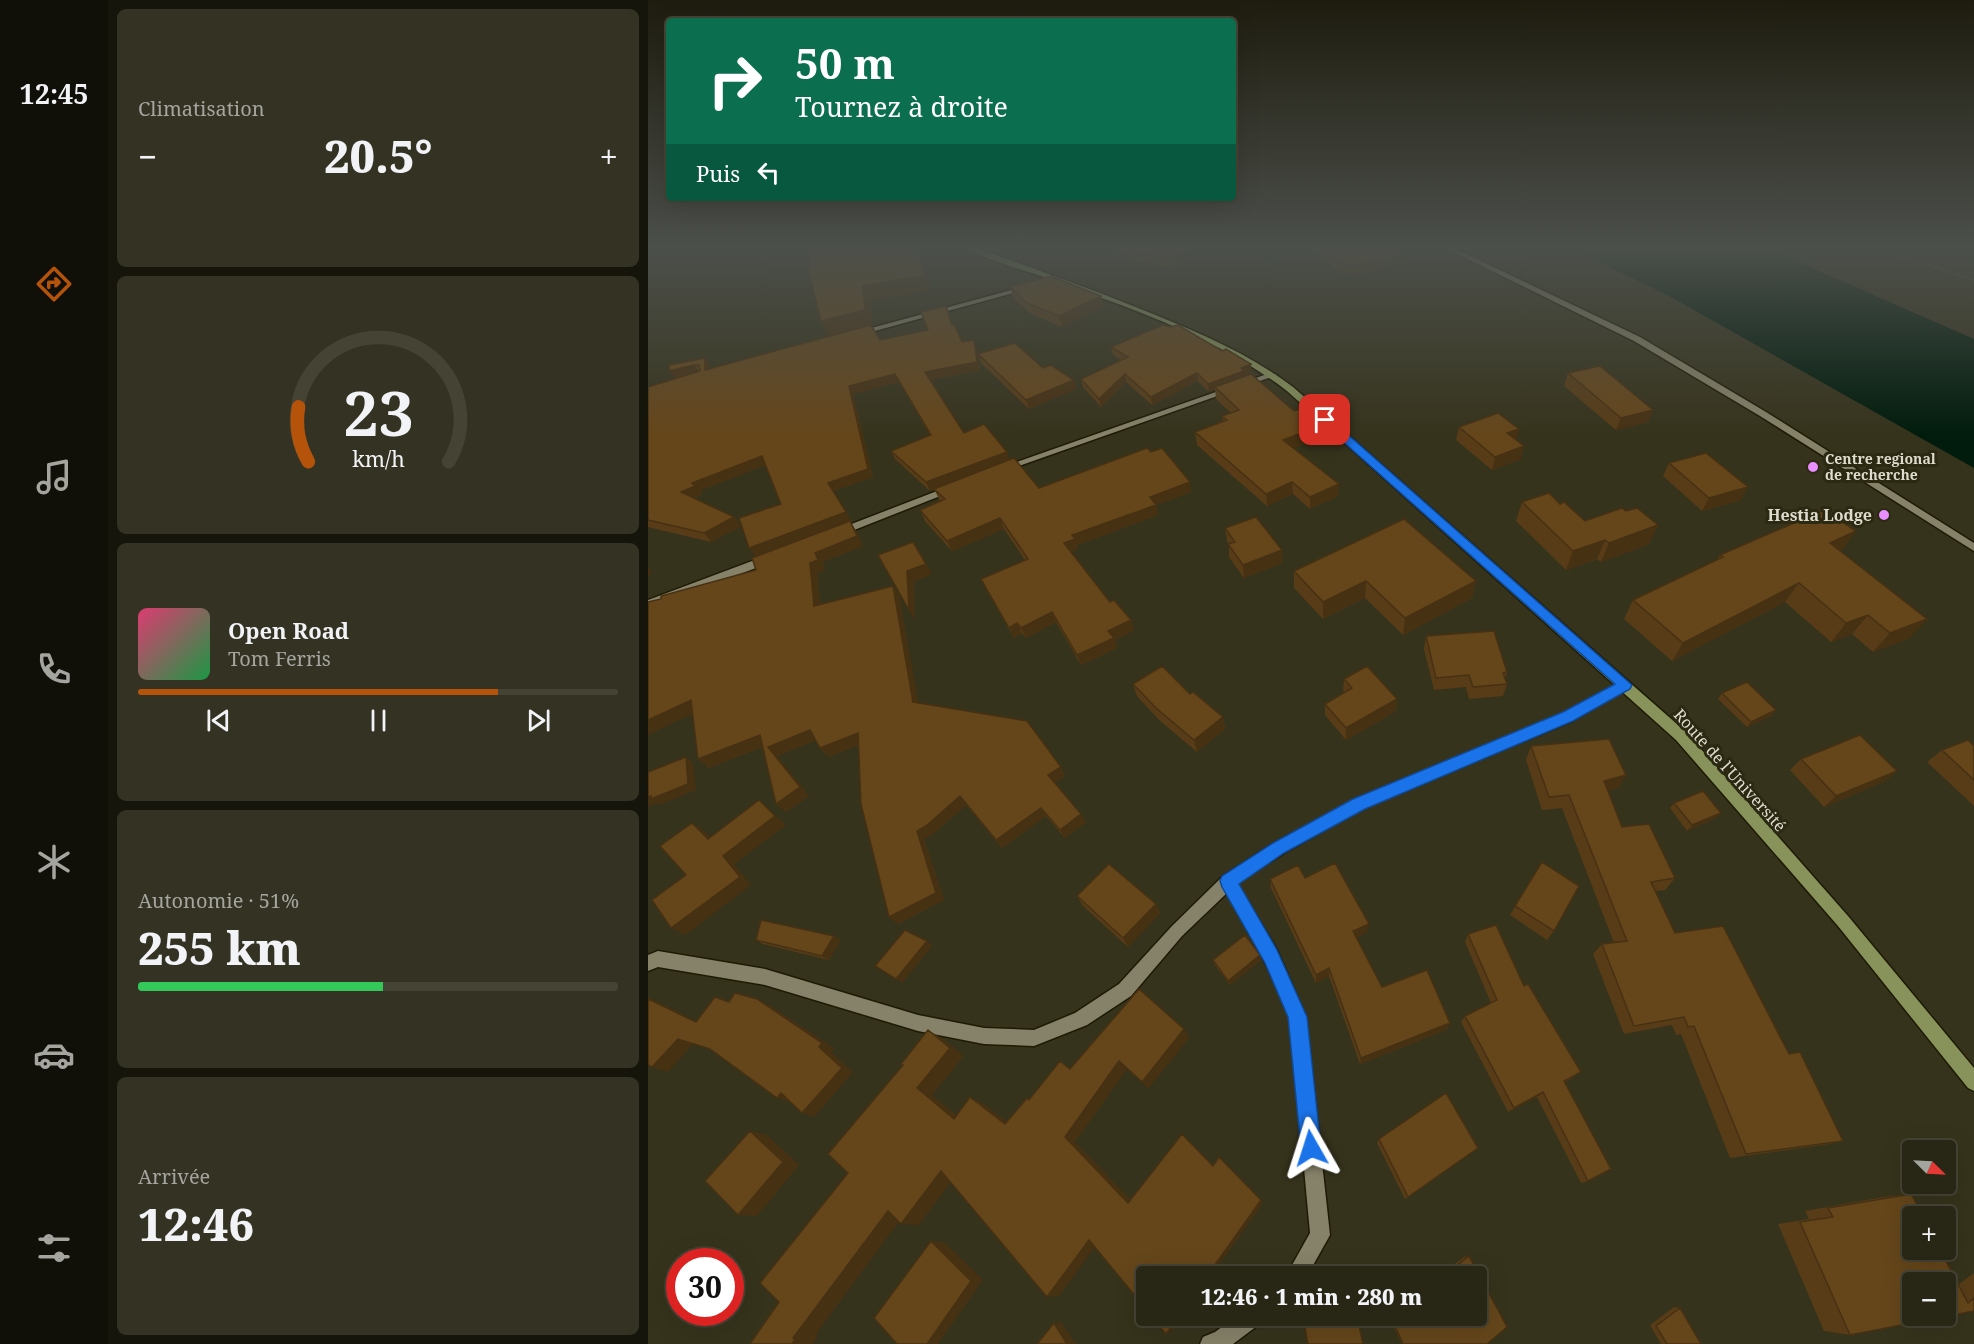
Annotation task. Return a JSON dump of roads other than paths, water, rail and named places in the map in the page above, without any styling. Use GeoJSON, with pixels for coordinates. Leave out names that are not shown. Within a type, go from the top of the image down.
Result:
{"type":"FeatureCollection","features":[{"type":"Feature","properties":{"kind":"street"},"geometry":{"type":"LineString","coordinates":[[846,336],[945,310]]}},
{"type":"Feature","properties":{"kind":"street","name":"Route de l'Université"},"geometry":{"type":"LineString","coordinates":[[1138,310],[1215,340],[1257,363],[1273,375],[1681,736],[1843,921],[1974,1082]]}},
{"type":"Feature","properties":{"kind":"street"},"geometry":{"type":"LineString","coordinates":[[1576,310],[1637,339],[1763,414],[1974,549]]}},
{"type":"Feature","properties":{"kind":"street"},"geometry":{"type":"LineString","coordinates":[[989,474],[1273,375]]}},
{"type":"Feature","properties":{"kind":"street"},"geometry":{"type":"LineString","coordinates":[[829,536],[957,487]]}},
{"type":"Feature","properties":{"kind":"street"},"geometry":{"type":"LineString","coordinates":[[648,604],[775,556]]}},
{"type":"Feature","properties":{"kind":"street"},"geometry":{"type":"LineString","coordinates":[[648,963],[658,959],[765,977],[918,1023],[984,1036],[1034,1038],[1081,1019],[1125,990],[1177,931],[1228,881],[1279,848],[1359,804],[1568,717],[1625,685]]}},
{"type":"Feature","properties":{"kind":"street"},"geometry":{"type":"LineString","coordinates":[[1228,881],[1271,956],[1298,1017],[1320,1235],[1302,1266]]}},
{"type":"Feature","properties":{"kind":"street"},"geometry":{"type":"LineString","coordinates":[[1210,1344],[1220,1341],[1240,1326]]}},
{"type":"Feature","properties":{"kind":"place","name":"Centre regional de recherche"},"geometry":{"type":"Point","coordinates":[1813,467]}},
{"type":"Feature","properties":{"kind":"place","name":"Hestia Lodge"},"geometry":{"type":"Point","coordinates":[1884,515]}}]}
